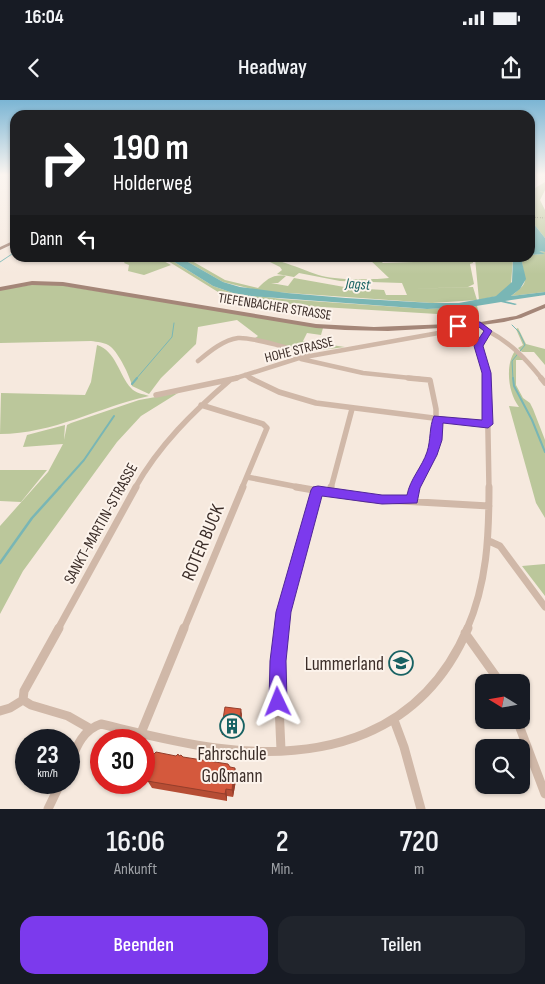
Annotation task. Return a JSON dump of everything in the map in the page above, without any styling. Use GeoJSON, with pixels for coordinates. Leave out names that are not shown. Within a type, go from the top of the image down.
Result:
{"type":"FeatureCollection","features":[{"type":"Feature","properties":{"kind":"main road","name":"TIEFENBACHER STRASSE"},"geometry":{"type":"LineString","coordinates":[[0,289],[32,283],[63,284],[316,326],[357,330],[480,324],[523,316],[545,306]]}},
{"type":"Feature","properties":{"kind":"street"},"geometry":{"type":"LineString","coordinates":[[480,324],[522,355],[545,383]]}},
{"type":"Feature","properties":{"kind":"street","name":"HOHE STRASSE"},"geometry":{"type":"LineString","coordinates":[[156,396],[230,380],[299,358],[444,332],[444,327]]}},
{"type":"Feature","properties":{"kind":"street"},"geometry":{"type":"LineString","coordinates":[[155,736],[224,749],[253,751],[301,750],[337,743],[394,720],[419,700],[439,677],[453,657],[478,601],[489,541],[486,373],[478,346],[488,331]]}},
{"type":"Feature","properties":{"kind":"street"},"geometry":{"type":"LineString","coordinates":[[198,361],[204,355],[241,338],[301,351],[310,356]]}},
{"type":"Feature","properties":{"kind":"street"},"geometry":{"type":"LineString","coordinates":[[299,358],[316,364],[363,373],[430,380],[438,419],[436,440],[432,455],[414,488],[412,500]]}},
{"type":"Feature","properties":{"kind":"street"},"geometry":{"type":"LineString","coordinates":[[245,375],[292,397],[352,409],[488,424]]}},
{"type":"Feature","properties":{"kind":"street","name":"SANKT-MARTIN-STRASSE"},"geometry":{"type":"LineString","coordinates":[[23,700],[24,691],[140,477],[158,450],[201,405],[230,380]]}},
{"type":"Feature","properties":{"kind":"street","name":"ROTER BUCK"},"geometry":{"type":"LineString","coordinates":[[143,729],[267,428],[263,424],[201,405]]}},
{"type":"Feature","properties":{"kind":"street"},"geometry":{"type":"LineString","coordinates":[[330,492],[352,409]]}},
{"type":"Feature","properties":{"kind":"street"},"geometry":{"type":"LineString","coordinates":[[247,477],[382,500],[412,500],[489,506]]}},
{"type":"Feature","properties":{"kind":"street"},"geometry":{"type":"LineString","coordinates":[[281,750],[277,686],[280,636],[288,594],[318,490]]}},
{"type":"Feature","properties":{"kind":"street"},"geometry":{"type":"LineString","coordinates":[[489,541],[500,546],[545,607]]}},
{"type":"Feature","properties":{"kind":"street"},"geometry":{"type":"LineString","coordinates":[[465,633],[494,674]]}},
{"type":"Feature","properties":{"kind":"street"},"geometry":{"type":"LineString","coordinates":[[0,711],[10,708],[23,700],[31,705],[68,716],[90,728]]}},
{"type":"Feature","properties":{"kind":"street"},"geometry":{"type":"LineString","coordinates":[[394,720],[404,747],[421,809]]}},
{"type":"Feature","properties":{"kind":"street"},"geometry":{"type":"LineString","coordinates":[[80,741],[90,728],[101,724],[123,729]]}},
{"type":"Feature","properties":{"kind":"street"},"geometry":{"type":"LineString","coordinates":[[520,729],[545,794]]}},
{"type":"Feature","properties":{"kind":"street"},"geometry":{"type":"LineString","coordinates":[[48,809],[55,794]]}},
{"type":"Feature","properties":{"kind":"green space"},"geometry":{"type":"Polygon","coordinates":[[[535,208],[544,208],[545,210],[545,238],[535,225],[535,208]]]}},
{"type":"Feature","properties":{"kind":"green space"},"geometry":{"type":"Polygon","coordinates":[[[538,251],[545,252],[545,292],[511,296],[525,281],[522,262],[535,262],[535,255],[544,254],[538,251]]]}},
{"type":"Feature","properties":{"kind":"green space"},"geometry":{"type":"Polygon","coordinates":[[[165,262],[171,265],[144,275],[128,271],[129,265],[124,263],[165,262]]]}},
{"type":"Feature","properties":{"kind":"green space"},"geometry":{"type":"Polygon","coordinates":[[[169,262],[174,262],[213,286],[233,293],[282,299],[427,309],[477,306],[479,314],[470,316],[306,306],[255,300],[218,292],[169,262]]]}},
{"type":"Feature","properties":{"kind":"green space"},"geometry":{"type":"Polygon","coordinates":[[[188,262],[194,262],[225,280],[258,288],[270,278],[286,276],[278,283],[271,283],[288,286],[294,278],[350,288],[384,290],[386,295],[407,295],[402,283],[340,281],[299,273],[294,277],[277,274],[282,270],[270,262],[284,262],[322,276],[365,279],[389,278],[372,262],[473,262],[470,264],[474,284],[468,287],[405,289],[473,287],[477,300],[432,303],[260,291],[223,282],[188,262]]]}},
{"type":"Feature","properties":{"kind":"green space"},"geometry":{"type":"Polygon","coordinates":[[[475,262],[513,262],[511,284],[497,296],[479,300],[475,262]]]}},
{"type":"Feature","properties":{"kind":"green space"},"geometry":{"type":"Polygon","coordinates":[[[36,284],[60,285],[323,328],[321,335],[307,333],[303,341],[345,347],[305,352],[254,339],[258,336],[237,320],[198,327],[196,344],[161,378],[149,394],[132,386],[127,371],[117,355],[109,345],[104,343],[91,341],[0,343],[0,290],[36,284]]]}},
{"type":"Feature","properties":{"kind":"green space"},"geometry":{"type":"Polygon","coordinates":[[[518,328],[526,344],[545,349],[545,365],[534,352],[522,352],[518,348],[523,345],[516,329],[518,328]]]}},
{"type":"Feature","properties":{"kind":"green space"},"geometry":{"type":"Polygon","coordinates":[[[97,345],[109,352],[133,390],[149,396],[39,430],[0,434],[1,393],[85,395],[91,382],[97,345]]]}},
{"type":"Feature","properties":{"kind":"green space"},"geometry":{"type":"Polygon","coordinates":[[[515,351],[524,360],[516,360],[516,385],[523,398],[530,403],[545,440],[545,518],[536,503],[509,406],[519,407],[512,394],[509,379],[510,364],[515,351]]]}},
{"type":"Feature","properties":{"kind":"green space"},"geometry":{"type":"Polygon","coordinates":[[[178,393],[141,416],[117,442],[23,571],[0,614],[0,526],[48,472],[63,444],[23,447],[27,435],[65,425],[64,440],[67,425],[71,423],[139,400],[178,393]]]}},
{"type":"Feature","properties":{"kind":"green space"},"geometry":{"type":"Polygon","coordinates":[[[0,470],[47,470],[21,502],[0,501],[0,470]]]}},
{"type":"Feature","properties":{"kind":"green space"},"geometry":{"type":"Polygon","coordinates":[[[545,564],[545,596],[522,566],[545,564]]]}},
{"type":"Feature","properties":{"kind":"water"},"geometry":{"type":"Polygon","coordinates":[[[535,225],[545,238],[545,252],[539,251],[545,254],[535,255],[535,225]]]}},
{"type":"Feature","properties":{"kind":"water"},"geometry":{"type":"Polygon","coordinates":[[[174,262],[188,262],[223,282],[240,287],[346,298],[459,303],[496,296],[512,282],[513,262],[522,262],[526,279],[520,289],[511,296],[545,292],[545,295],[505,301],[517,304],[515,305],[501,302],[470,307],[427,309],[250,296],[233,293],[213,286],[174,262]]]}},
{"type":"Feature","properties":{"kind":"building","name":"Fahrschule Goßmann"},"geometry":{"type":"Polygon","coordinates":[[[225,707],[241,709],[238,732],[221,731],[225,707]]]}},
{"type":"Feature","properties":{"kind":"building"},"geometry":{"type":"Polygon","coordinates":[[[155,753],[176,756],[178,754],[183,757],[228,764],[230,767],[235,768],[232,790],[226,789],[225,794],[155,782],[155,753]]]}},
{"type":"Feature","properties":{"kind":"waterway"},"geometry":{"type":"LineString","coordinates":[[0,262],[10,255]]}},
{"type":"Feature","properties":{"kind":"waterway"},"geometry":{"type":"LineString","coordinates":[[136,379],[172,337],[174,323]]}},
{"type":"Feature","properties":{"kind":"waterway"},"geometry":{"type":"LineString","coordinates":[[512,325],[519,332],[525,345],[512,361],[513,379]]}},
{"type":"Feature","properties":{"kind":"waterway"},"geometry":{"type":"LineString","coordinates":[[132,384],[137,378]]}},
{"type":"Feature","properties":{"kind":"waterway"},"geometry":{"type":"LineString","coordinates":[[513,378],[514,386],[532,420],[545,452]]}},
{"type":"Feature","properties":{"kind":"waterway"},"geometry":{"type":"LineString","coordinates":[[59,488],[84,460],[114,416]]}},
{"type":"Feature","properties":{"kind":"waterway"},"geometry":{"type":"LineString","coordinates":[[0,563],[32,518],[60,487]]}},
{"type":"Feature","properties":{"kind":"railway"},"geometry":{"type":"LineString","coordinates":[[535,217],[545,218]]}},
{"type":"Feature","properties":{"kind":"place","name":"Lummerland"},"geometry":{"type":"Point","coordinates":[401,663]}},
{"type":"Feature","properties":{"kind":"place","name":"Fahrschule Goßmann"},"geometry":{"type":"Point","coordinates":[232,726]}},
{"type":"Feature","properties":{"kind":"route"},"geometry":{"type":"LineString","coordinates":[[278,702],[278,661],[284,612],[318,490],[382,500],[412,500],[414,488],[432,455],[438,419],[488,424],[486,373],[478,346],[488,331],[480,324],[458,326]]}},
{"type":"Feature","properties":{"kind":"water label","name":"Jagst"},"geometry":{"type":"Point","coordinates":[358,284]}}]}
